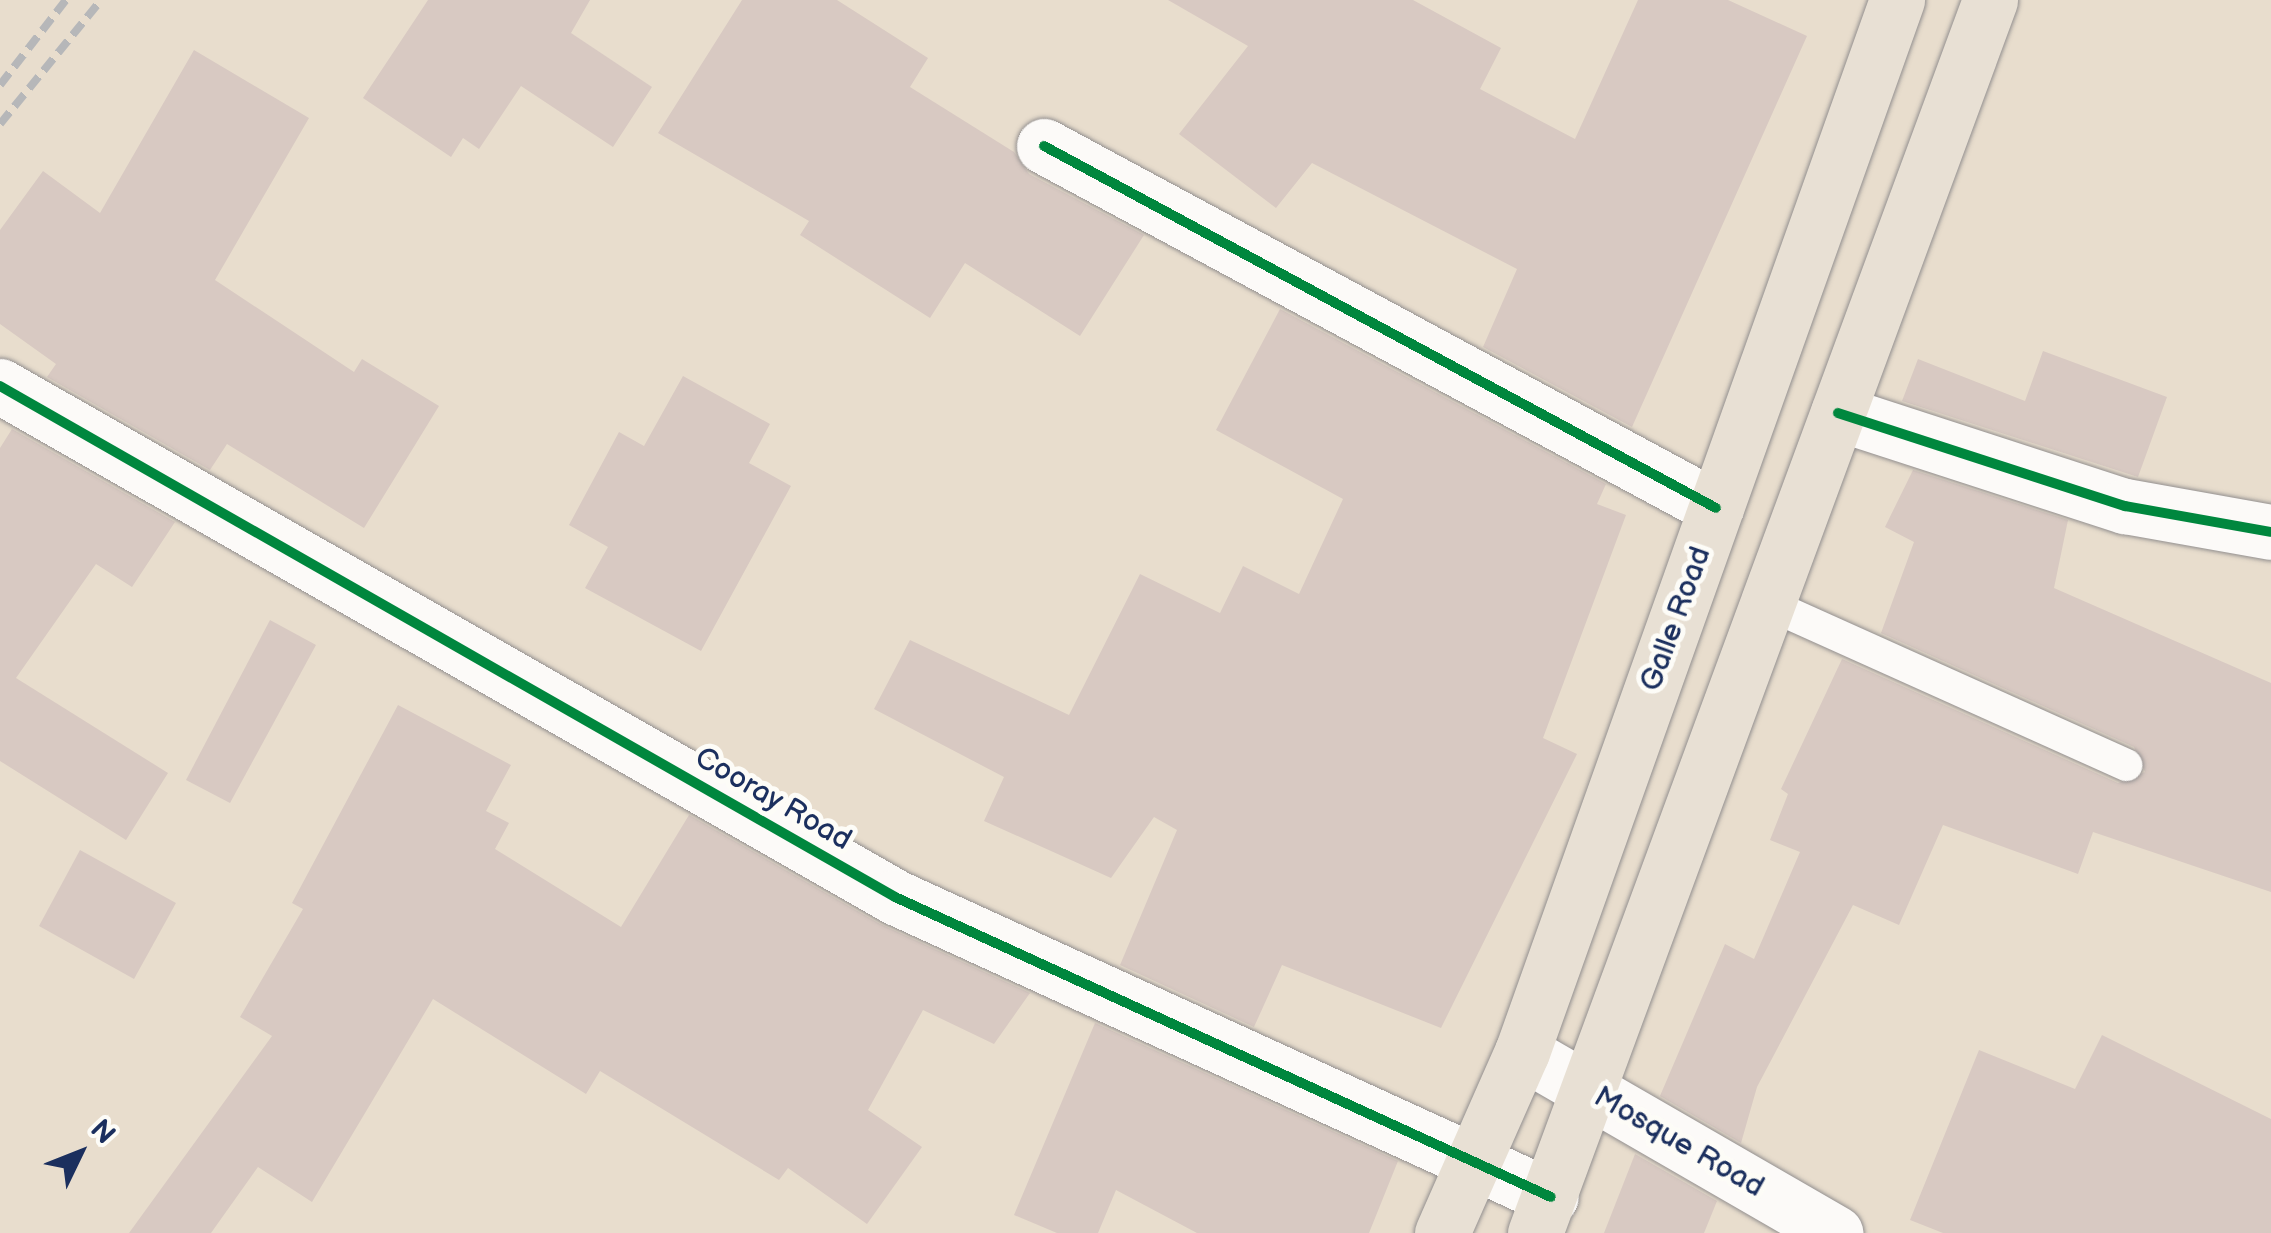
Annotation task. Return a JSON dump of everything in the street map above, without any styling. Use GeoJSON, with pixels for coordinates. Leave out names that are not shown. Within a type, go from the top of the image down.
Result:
{"type":"FeatureCollection","features":[{"type":"Feature","properties":{"kind":"highway","name":"Galle Road"},"geometry":{"type":"LineString","coordinates":[[1442,1233],[1522,1052],[1898,0]]}},
{"type":"Feature","properties":{"kind":"highway"},"geometry":{"type":"LineString","coordinates":[[1543,1215],[1990,0]]}},
{"type":"Feature","properties":{"kind":"street"},"geometry":{"type":"LineString","coordinates":[[1044,146],[1716,508]]}},
{"type":"Feature","properties":{"kind":"street","name":"Cooray Road"},"geometry":{"type":"LineString","coordinates":[[0,386],[895,897],[1476,1159],[1543,1215]]}},
{"type":"Feature","properties":{"kind":"street"},"geometry":{"type":"LineString","coordinates":[[1838,413],[2125,506],[2271,532]]}},
{"type":"Feature","properties":{"kind":"street","name":"Mosque Road"},"geometry":{"type":"LineString","coordinates":[[1522,1052],[1835,1233]]}},
{"type":"Feature","properties":{"kind":"lane"},"geometry":{"type":"LineString","coordinates":[[1768,604],[2126,765]]}},
{"type":"Feature","properties":{"kind":"building"},"geometry":{"type":"Polygon","coordinates":[[[428,0],[590,0],[571,33],[652,87],[613,147],[521,86],[479,149],[463,138],[451,157],[363,98],[428,0]]]}},
{"type":"Feature","properties":{"kind":"building"},"geometry":{"type":"Polygon","coordinates":[[[742,0],[837,0],[928,58],[910,87],[1014,152],[1029,174],[1144,235],[1080,336],[965,263],[930,318],[800,235],[809,221],[658,133],[742,0]]]}},
{"type":"Feature","properties":{"kind":"building"},"geometry":{"type":"Polygon","coordinates":[[[1168,0],[1413,0],[1501,48],[1480,89],[1575,139],[1638,0],[1728,0],[1807,36],[1632,427],[1483,347],[1517,269],[1312,163],[1276,208],[1179,134],[1248,46],[1168,0]]]}},
{"type":"Feature","properties":{"kind":"building"},"geometry":{"type":"Polygon","coordinates":[[[194,50],[309,118],[215,280],[354,372],[362,359],[439,406],[364,528],[227,444],[210,470],[47,377],[56,364],[0,324],[0,230],[43,171],[100,213],[194,50]]]}},
{"type":"Feature","properties":{"kind":"building"},"geometry":{"type":"Polygon","coordinates":[[[1280,309],[1606,484],[1597,504],[1626,515],[1543,738],[1577,754],[1441,1028],[1282,965],[1254,1027],[1120,965],[1177,830],[1154,817],[1111,878],[984,821],[1004,777],[874,709],[910,640],[1069,715],[1140,574],[1220,613],[1243,566],[1299,594],[1343,499],[1216,430],[1280,309]]]}},
{"type":"Feature","properties":{"kind":"building"},"geometry":{"type":"Polygon","coordinates":[[[2043,351],[2167,397],[2138,477],[1902,401],[1918,359],[2025,401],[2043,351]]]}},
{"type":"Feature","properties":{"kind":"building"},"geometry":{"type":"Polygon","coordinates":[[[683,376],[770,424],[749,463],[791,486],[701,651],[585,588],[608,547],[569,525],[619,432],[644,446],[683,376]]]}},
{"type":"Feature","properties":{"kind":"building"},"geometry":{"type":"Polygon","coordinates":[[[12,429],[175,522],[132,587],[96,564],[16,678],[168,773],[126,840],[0,761],[0,448],[12,429]]]}},
{"type":"Feature","properties":{"kind":"building"},"geometry":{"type":"Polygon","coordinates":[[[1913,470],[2068,520],[2054,588],[2271,683],[2271,892],[2093,832],[2078,874],[1943,825],[1899,925],[1853,905],[1757,1087],[1741,1143],[1660,1096],[1725,944],[1754,959],[1800,852],[1770,840],[1788,794],[1781,789],[1842,659],[2118,783],[2145,772],[2134,747],[1881,633],[1914,542],[1885,527],[1913,470]]]}},
{"type":"Feature","properties":{"kind":"building"},"geometry":{"type":"Polygon","coordinates":[[[270,620],[316,645],[230,803],[186,780],[270,620]]]}},
{"type":"Feature","properties":{"kind":"building"},"geometry":{"type":"Polygon","coordinates":[[[398,705],[511,765],[486,811],[509,823],[495,849],[621,927],[689,815],[880,924],[1030,993],[994,1044],[923,1010],[868,1110],[922,1147],[867,1224],[788,1168],[779,1180],[600,1071],[586,1094],[433,999],[312,1202],[258,1167],[211,1233],[129,1233],[272,1036],[240,1017],[303,909],[292,903],[398,705]]]}},
{"type":"Feature","properties":{"kind":"building"},"geometry":{"type":"Polygon","coordinates":[[[80,850],[176,903],[134,979],[39,926],[80,850]]]}},
{"type":"Feature","properties":{"kind":"building"},"geometry":{"type":"Polygon","coordinates":[[[1095,1023],[1398,1161],[1369,1233],[1197,1233],[1116,1190],[1098,1233],[1057,1233],[1014,1215],[1095,1023]]]}},
{"type":"Feature","properties":{"kind":"building"},"geometry":{"type":"Polygon","coordinates":[[[2102,1035],[2271,1119],[2271,1233],[1943,1233],[1910,1220],[1979,1050],[2075,1089],[2102,1035]]]}},
{"type":"Feature","properties":{"kind":"building"},"geometry":{"type":"Polygon","coordinates":[[[1635,1154],[1717,1201],[1704,1233],[1604,1233],[1635,1154]]]}},
{"type":"Feature","properties":{"kind":"railway"},"geometry":{"type":"LineString","coordinates":[[0,85],[66,0]]}},
{"type":"Feature","properties":{"kind":"railway"},"geometry":{"type":"LineString","coordinates":[[0,124],[101,0]]}},
{"type":"Feature","properties":{"kind":"cycle path"},"geometry":{"type":"LineString","coordinates":[[1044,146],[1716,508]]}},
{"type":"Feature","properties":{"kind":"cycle path"},"geometry":{"type":"LineString","coordinates":[[0,386],[895,897],[1551,1197]]}},
{"type":"Feature","properties":{"kind":"cycle path"},"geometry":{"type":"LineString","coordinates":[[1838,413],[2125,506],[2271,532]]}}]}
